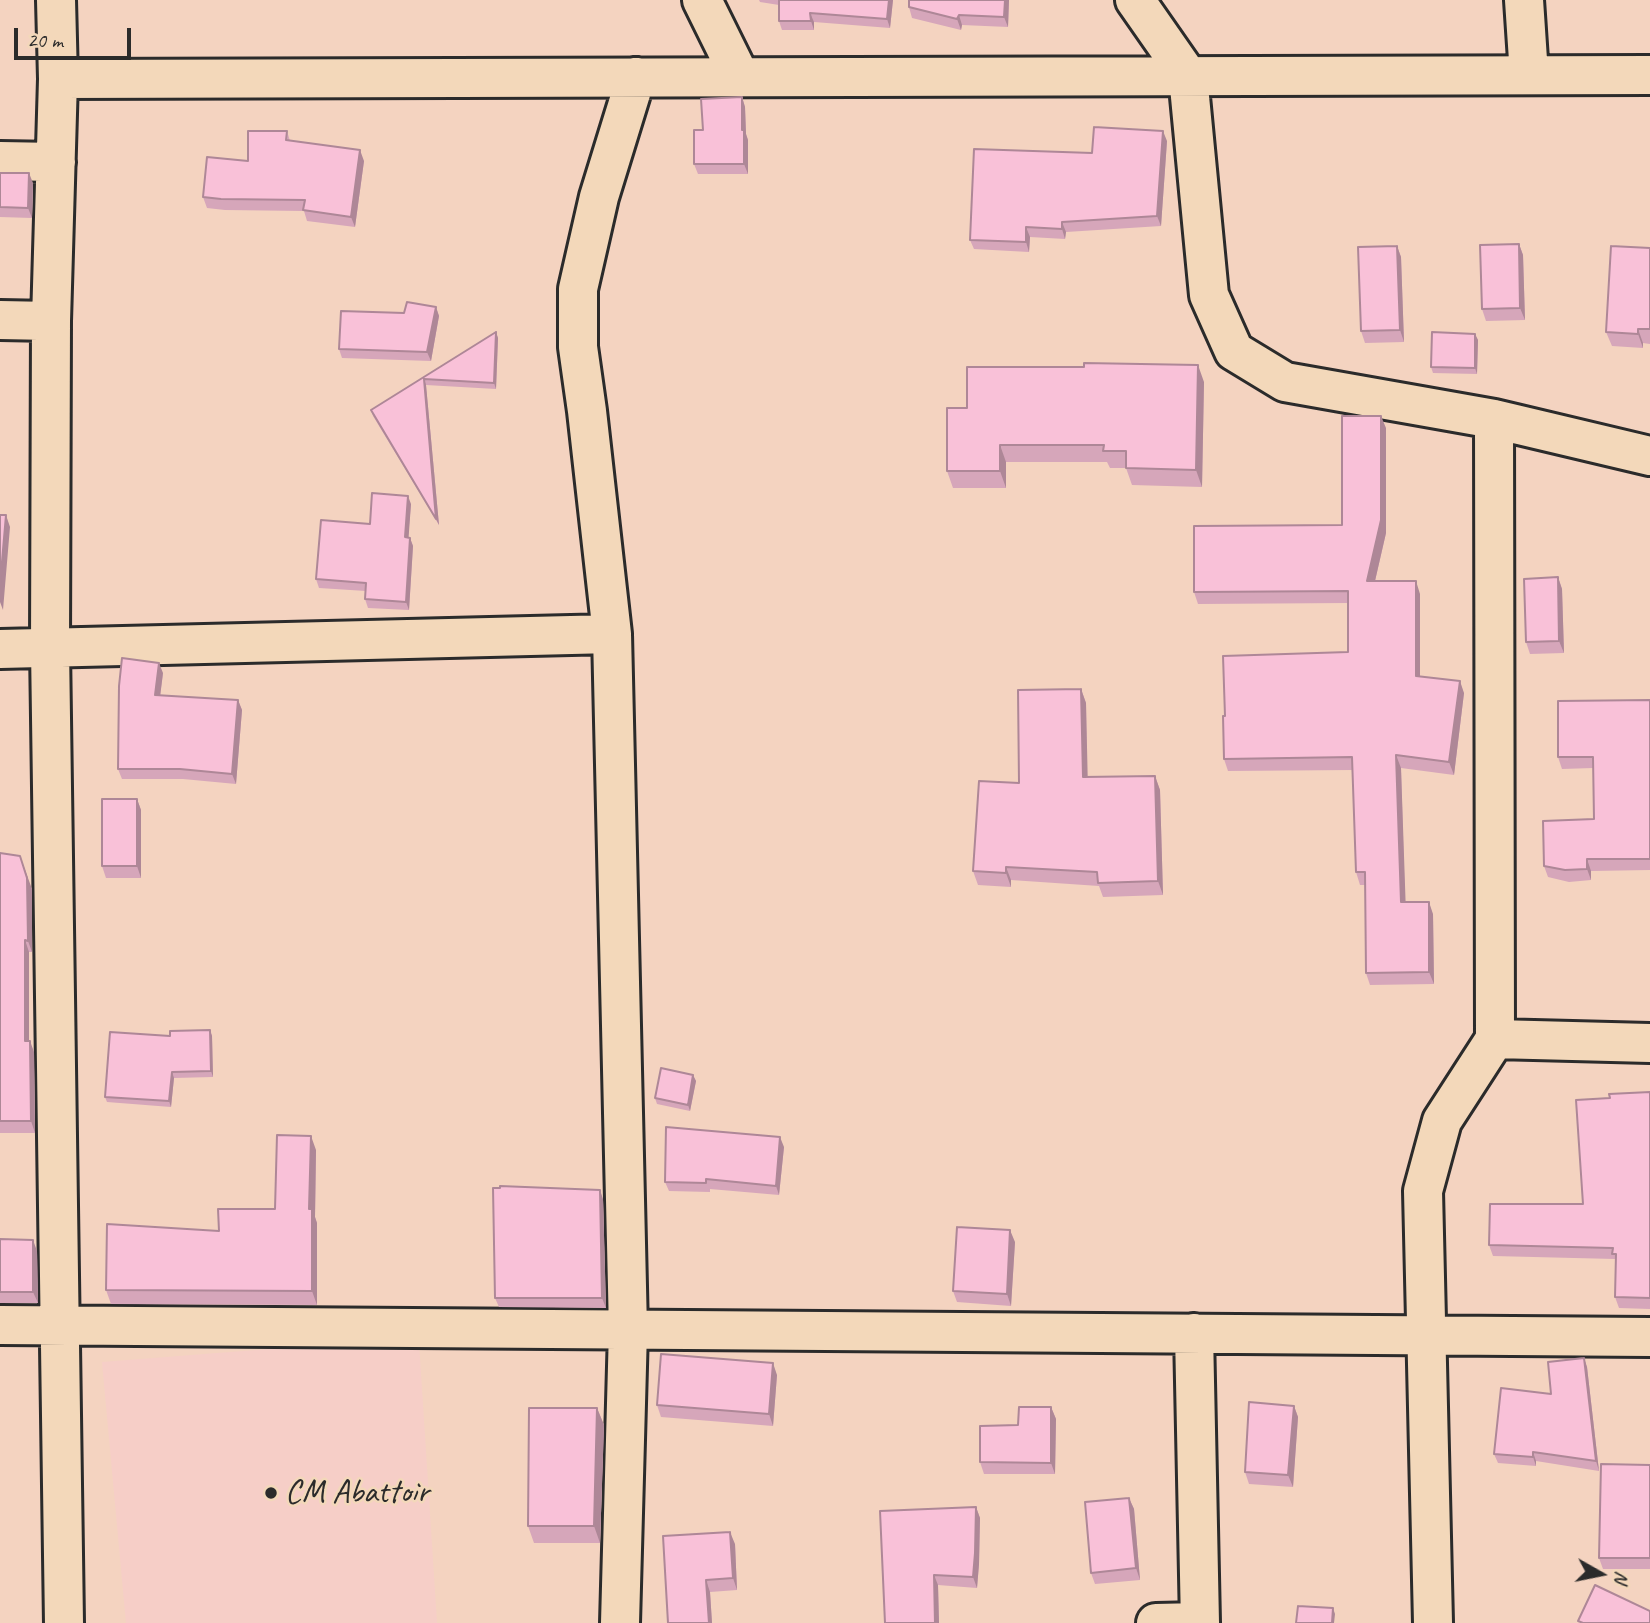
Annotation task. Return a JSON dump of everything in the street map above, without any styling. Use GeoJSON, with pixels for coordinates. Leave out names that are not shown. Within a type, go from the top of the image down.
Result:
{"type":"FeatureCollection","features":[{"type":"Feature","properties":{"kind":"street"},"geometry":{"type":"LineString","coordinates":[[56,0],[58,79],[51,321],[50,648],[65,1623]]}},
{"type":"Feature","properties":{"kind":"street"},"geometry":{"type":"LineString","coordinates":[[702,0],[740,77]]}},
{"type":"Feature","properties":{"kind":"street"},"geometry":{"type":"LineString","coordinates":[[1135,0],[1188,76],[1209,295],[1234,351],[1285,383],[1494,419],[1650,456]]}},
{"type":"Feature","properties":{"kind":"street"},"geometry":{"type":"LineString","coordinates":[[1524,0],[1529,75]]}},
{"type":"Feature","properties":{"kind":"street"},"geometry":{"type":"LineString","coordinates":[[58,79],[1650,75]]}},
{"type":"Feature","properties":{"kind":"street"},"geometry":{"type":"LineString","coordinates":[[620,1623],[628,1330],[612,634],[578,347],[578,289],[598,197],[636,77]]}},
{"type":"Feature","properties":{"kind":"street"},"geometry":{"type":"LineString","coordinates":[[0,161],[56,162]]}},
{"type":"Feature","properties":{"kind":"street"},"geometry":{"type":"LineString","coordinates":[[0,320],[51,321]]}},
{"type":"Feature","properties":{"kind":"street"},"geometry":{"type":"LineString","coordinates":[[1433,1623],[1423,1191],[1442,1121],[1495,1040],[1494,419]]}},
{"type":"Feature","properties":{"kind":"street"},"geometry":{"type":"LineString","coordinates":[[0,649],[612,634]]}},
{"type":"Feature","properties":{"kind":"street"},"geometry":{"type":"LineString","coordinates":[[1495,1040],[1650,1043]]}},
{"type":"Feature","properties":{"kind":"street"},"geometry":{"type":"LineString","coordinates":[[0,1325],[1650,1337]]}},
{"type":"Feature","properties":{"kind":"street"},"geometry":{"type":"LineString","coordinates":[[1156,1623],[1200,1623],[1194,1334]]}},
{"type":"Feature","properties":{"kind":"shaded area","name":"CM Abattoir"},"geometry":{"type":"Polygon","coordinates":[[[419,1343],[437,1623],[126,1623],[102,1362],[333,1344],[419,1343]]]}},
{"type":"Feature","properties":{"kind":"building"},"geometry":{"type":"Polygon","coordinates":[[[779,0],[889,0],[887,19],[810,13],[811,21],[779,21],[779,0]]]}},
{"type":"Feature","properties":{"kind":"building"},"geometry":{"type":"Polygon","coordinates":[[[909,0],[1005,0],[1004,17],[959,15],[957,19],[909,7],[909,0]]]}},
{"type":"Feature","properties":{"kind":"building"},"geometry":{"type":"Polygon","coordinates":[[[742,97],[744,164],[694,164],[694,130],[703,130],[701,99],[742,97]]]}},
{"type":"Feature","properties":{"kind":"building"},"geometry":{"type":"Polygon","coordinates":[[[1094,127],[1163,131],[1157,216],[1062,222],[1062,229],[1026,227],[1026,242],[970,240],[974,149],[1092,153],[1094,127]]]}},
{"type":"Feature","properties":{"kind":"building"},"geometry":{"type":"Polygon","coordinates":[[[248,131],[287,131],[286,140],[360,150],[351,217],[303,210],[305,200],[203,197],[207,157],[248,161],[248,131]]]}},
{"type":"Feature","properties":{"kind":"building"},"geometry":{"type":"Polygon","coordinates":[[[0,173],[29,173],[28,208],[0,207],[0,173]]]}},
{"type":"Feature","properties":{"kind":"building"},"geometry":{"type":"Polygon","coordinates":[[[1519,244],[1520,308],[1482,309],[1480,245],[1519,244]]]}},
{"type":"Feature","properties":{"kind":"building"},"geometry":{"type":"Polygon","coordinates":[[[1397,246],[1400,330],[1361,331],[1358,247],[1397,246]]]}},
{"type":"Feature","properties":{"kind":"building"},"geometry":{"type":"Polygon","coordinates":[[[1611,246],[1650,248],[1650,329],[1638,329],[1638,334],[1606,332],[1611,246]]]}},
{"type":"Feature","properties":{"kind":"building"},"geometry":{"type":"Polygon","coordinates":[[[407,302],[436,307],[427,352],[339,349],[341,311],[404,313],[407,302]]]}},
{"type":"Feature","properties":{"kind":"building"},"geometry":{"type":"Polygon","coordinates":[[[496,332],[494,383],[424,379],[436,519],[371,410],[496,332]]]}},
{"type":"Feature","properties":{"kind":"building"},"geometry":{"type":"Polygon","coordinates":[[[1432,332],[1475,334],[1475,368],[1431,367],[1432,332]]]}},
{"type":"Feature","properties":{"kind":"building"},"geometry":{"type":"Polygon","coordinates":[[[1084,363],[1198,365],[1196,470],[1126,468],[1126,451],[1103,451],[1104,445],[1000,445],[1000,471],[947,471],[947,408],[967,408],[967,367],[1084,367],[1084,363]]]}},
{"type":"Feature","properties":{"kind":"building"},"geometry":{"type":"Polygon","coordinates":[[[1342,416],[1381,416],[1381,520],[1367,581],[1416,581],[1416,676],[1460,681],[1449,762],[1396,755],[1401,902],[1429,902],[1429,972],[1366,973],[1365,872],[1356,872],[1352,757],[1224,759],[1223,656],[1348,652],[1348,591],[1194,592],[1194,526],[1342,525],[1342,416]]]}},
{"type":"Feature","properties":{"kind":"building"},"geometry":{"type":"Polygon","coordinates":[[[372,493],[408,496],[405,537],[410,538],[406,602],[365,599],[366,583],[316,579],[321,520],[370,524],[372,493]]]}},
{"type":"Feature","properties":{"kind":"building"},"geometry":{"type":"Polygon","coordinates":[[[0,515],[6,515],[0,585],[0,515]]]}},
{"type":"Feature","properties":{"kind":"building"},"geometry":{"type":"Polygon","coordinates":[[[1558,577],[1559,641],[1526,642],[1524,579],[1558,577]]]}},
{"type":"Feature","properties":{"kind":"building"},"geometry":{"type":"Polygon","coordinates":[[[122,658],[159,663],[155,695],[238,700],[232,774],[180,769],[118,769],[122,658]]]}},
{"type":"Feature","properties":{"kind":"building"},"geometry":{"type":"Polygon","coordinates":[[[1081,689],[1083,777],[1155,776],[1158,881],[1098,883],[1097,872],[1006,867],[1006,873],[973,871],[979,781],[1019,783],[1018,690],[1081,689]]]}},
{"type":"Feature","properties":{"kind":"building"},"geometry":{"type":"Polygon","coordinates":[[[1650,700],[1650,859],[1587,859],[1587,869],[1565,870],[1544,866],[1543,821],[1594,819],[1593,757],[1558,757],[1558,701],[1650,700]]]}},
{"type":"Feature","properties":{"kind":"building"},"geometry":{"type":"Polygon","coordinates":[[[102,799],[137,799],[137,866],[102,866],[102,799]]]}},
{"type":"Feature","properties":{"kind":"building"},"geometry":{"type":"Polygon","coordinates":[[[0,853],[20,856],[27,878],[25,1041],[30,1041],[31,1121],[0,1121],[0,853]]]}},
{"type":"Feature","properties":{"kind":"building"},"geometry":{"type":"Polygon","coordinates":[[[210,1030],[211,1071],[172,1072],[169,1101],[105,1097],[110,1032],[170,1036],[170,1031],[210,1030]]]}},
{"type":"Feature","properties":{"kind":"building"},"geometry":{"type":"Polygon","coordinates":[[[661,1068],[693,1075],[688,1105],[655,1098],[661,1068]]]}},
{"type":"Feature","properties":{"kind":"building"},"geometry":{"type":"Polygon","coordinates":[[[1650,1092],[1650,1298],[1615,1297],[1616,1254],[1612,1254],[1613,1248],[1489,1245],[1490,1204],[1583,1204],[1576,1100],[1610,1098],[1609,1094],[1650,1092]]]}},
{"type":"Feature","properties":{"kind":"building"},"geometry":{"type":"Polygon","coordinates":[[[666,1127],[780,1137],[776,1186],[706,1179],[706,1183],[665,1182],[666,1127]]]}},
{"type":"Feature","properties":{"kind":"building"},"geometry":{"type":"Polygon","coordinates":[[[277,1135],[311,1136],[309,1209],[312,1209],[312,1291],[106,1290],[107,1224],[219,1231],[218,1209],[275,1209],[277,1135]]]}},
{"type":"Feature","properties":{"kind":"building"},"geometry":{"type":"Polygon","coordinates":[[[500,1186],[600,1190],[602,1298],[495,1298],[493,1188],[500,1186]]]}},
{"type":"Feature","properties":{"kind":"building"},"geometry":{"type":"Polygon","coordinates":[[[957,1227],[1010,1230],[1007,1294],[953,1291],[957,1227]]]}},
{"type":"Feature","properties":{"kind":"building"},"geometry":{"type":"Polygon","coordinates":[[[0,1239],[33,1240],[33,1292],[0,1292],[0,1239]]]}},
{"type":"Feature","properties":{"kind":"building"},"geometry":{"type":"Polygon","coordinates":[[[661,1354],[773,1363],[769,1414],[657,1405],[661,1354]]]}},
{"type":"Feature","properties":{"kind":"building"},"geometry":{"type":"Polygon","coordinates":[[[1584,1358],[1596,1461],[1533,1452],[1533,1457],[1494,1454],[1501,1388],[1551,1394],[1548,1362],[1584,1358]]]}},
{"type":"Feature","properties":{"kind":"building"},"geometry":{"type":"Polygon","coordinates":[[[1249,1402],[1294,1406],[1288,1475],[1245,1472],[1249,1402]]]}},
{"type":"Feature","properties":{"kind":"building"},"geometry":{"type":"Polygon","coordinates":[[[1019,1407],[1051,1407],[1051,1463],[980,1462],[980,1426],[1018,1425],[1019,1407]]]}},
{"type":"Feature","properties":{"kind":"building"},"geometry":{"type":"Polygon","coordinates":[[[529,1408],[597,1408],[594,1526],[528,1526],[529,1408]]]}},
{"type":"Feature","properties":{"kind":"building"},"geometry":{"type":"Polygon","coordinates":[[[1601,1464],[1650,1465],[1650,1558],[1599,1558],[1601,1464]]]}},
{"type":"Feature","properties":{"kind":"building"},"geometry":{"type":"Polygon","coordinates":[[[1129,1498],[1136,1568],[1091,1573],[1085,1502],[1129,1498]]]}},
{"type":"Feature","properties":{"kind":"building"},"geometry":{"type":"Polygon","coordinates":[[[976,1507],[973,1577],[934,1575],[935,1623],[885,1623],[880,1511],[976,1507]]]}},
{"type":"Feature","properties":{"kind":"building"},"geometry":{"type":"Polygon","coordinates":[[[730,1532],[733,1578],[706,1580],[709,1623],[668,1623],[663,1536],[730,1532]]]}},
{"type":"Feature","properties":{"kind":"building"},"geometry":{"type":"Polygon","coordinates":[[[1595,1585],[1650,1611],[1650,1623],[1578,1621],[1595,1585]]]}},
{"type":"Feature","properties":{"kind":"building"},"geometry":{"type":"Polygon","coordinates":[[[1298,1606],[1333,1608],[1332,1623],[1296,1623],[1298,1606]]]}},
{"type":"Feature","properties":{"kind":"place","name":"CM Abattoir"},"geometry":{"type":"Point","coordinates":[271,1493]}}]}
